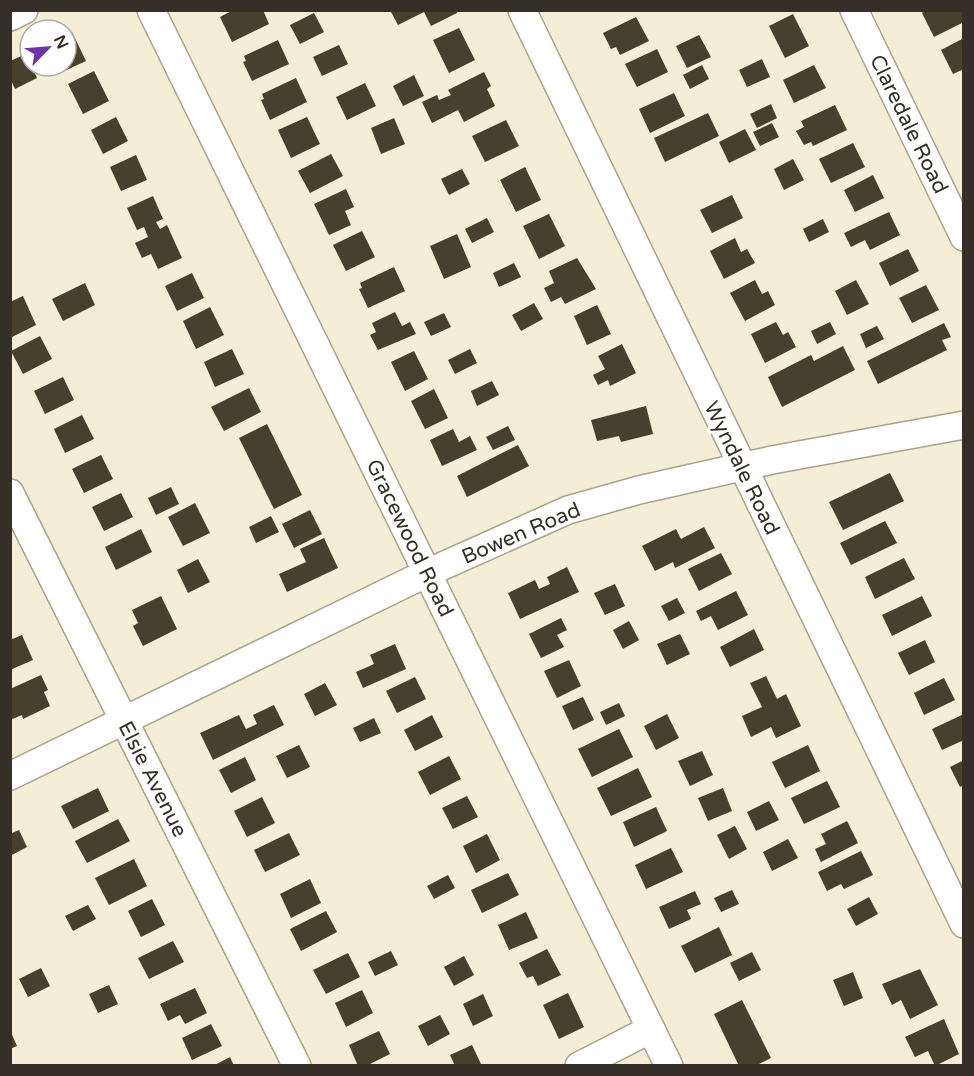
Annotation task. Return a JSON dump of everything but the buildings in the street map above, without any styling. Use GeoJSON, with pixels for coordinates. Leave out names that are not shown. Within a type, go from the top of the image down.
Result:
{"type":"FeatureCollection","features":[{"type":"Feature","properties":{"kind":"street"},"geometry":{"type":"LineString","coordinates":[[10,17],[24,10]]}},
{"type":"Feature","properties":{"kind":"street","name":"Gracewood Road"},"geometry":{"type":"LineString","coordinates":[[150,10],[669,1065]]}},
{"type":"Feature","properties":{"kind":"street","name":"Wyndale Road"},"geometry":{"type":"LineString","coordinates":[[522,10],[963,924]]}},
{"type":"Feature","properties":{"kind":"street","name":"Claredale Road"},"geometry":{"type":"LineString","coordinates":[[854,10],[963,237]]}},
{"type":"Feature","properties":{"kind":"street","name":"Bowen Road"},"geometry":{"type":"LineString","coordinates":[[10,776],[427,573],[568,510],[639,490],[772,460],[963,425]]}},
{"type":"Feature","properties":{"kind":"street","name":"Elsie Avenue"},"geometry":{"type":"LineString","coordinates":[[10,493],[297,1065]]}},
{"type":"Feature","properties":{"kind":"street"},"geometry":{"type":"LineString","coordinates":[[579,1065],[651,1029]]}}]}
